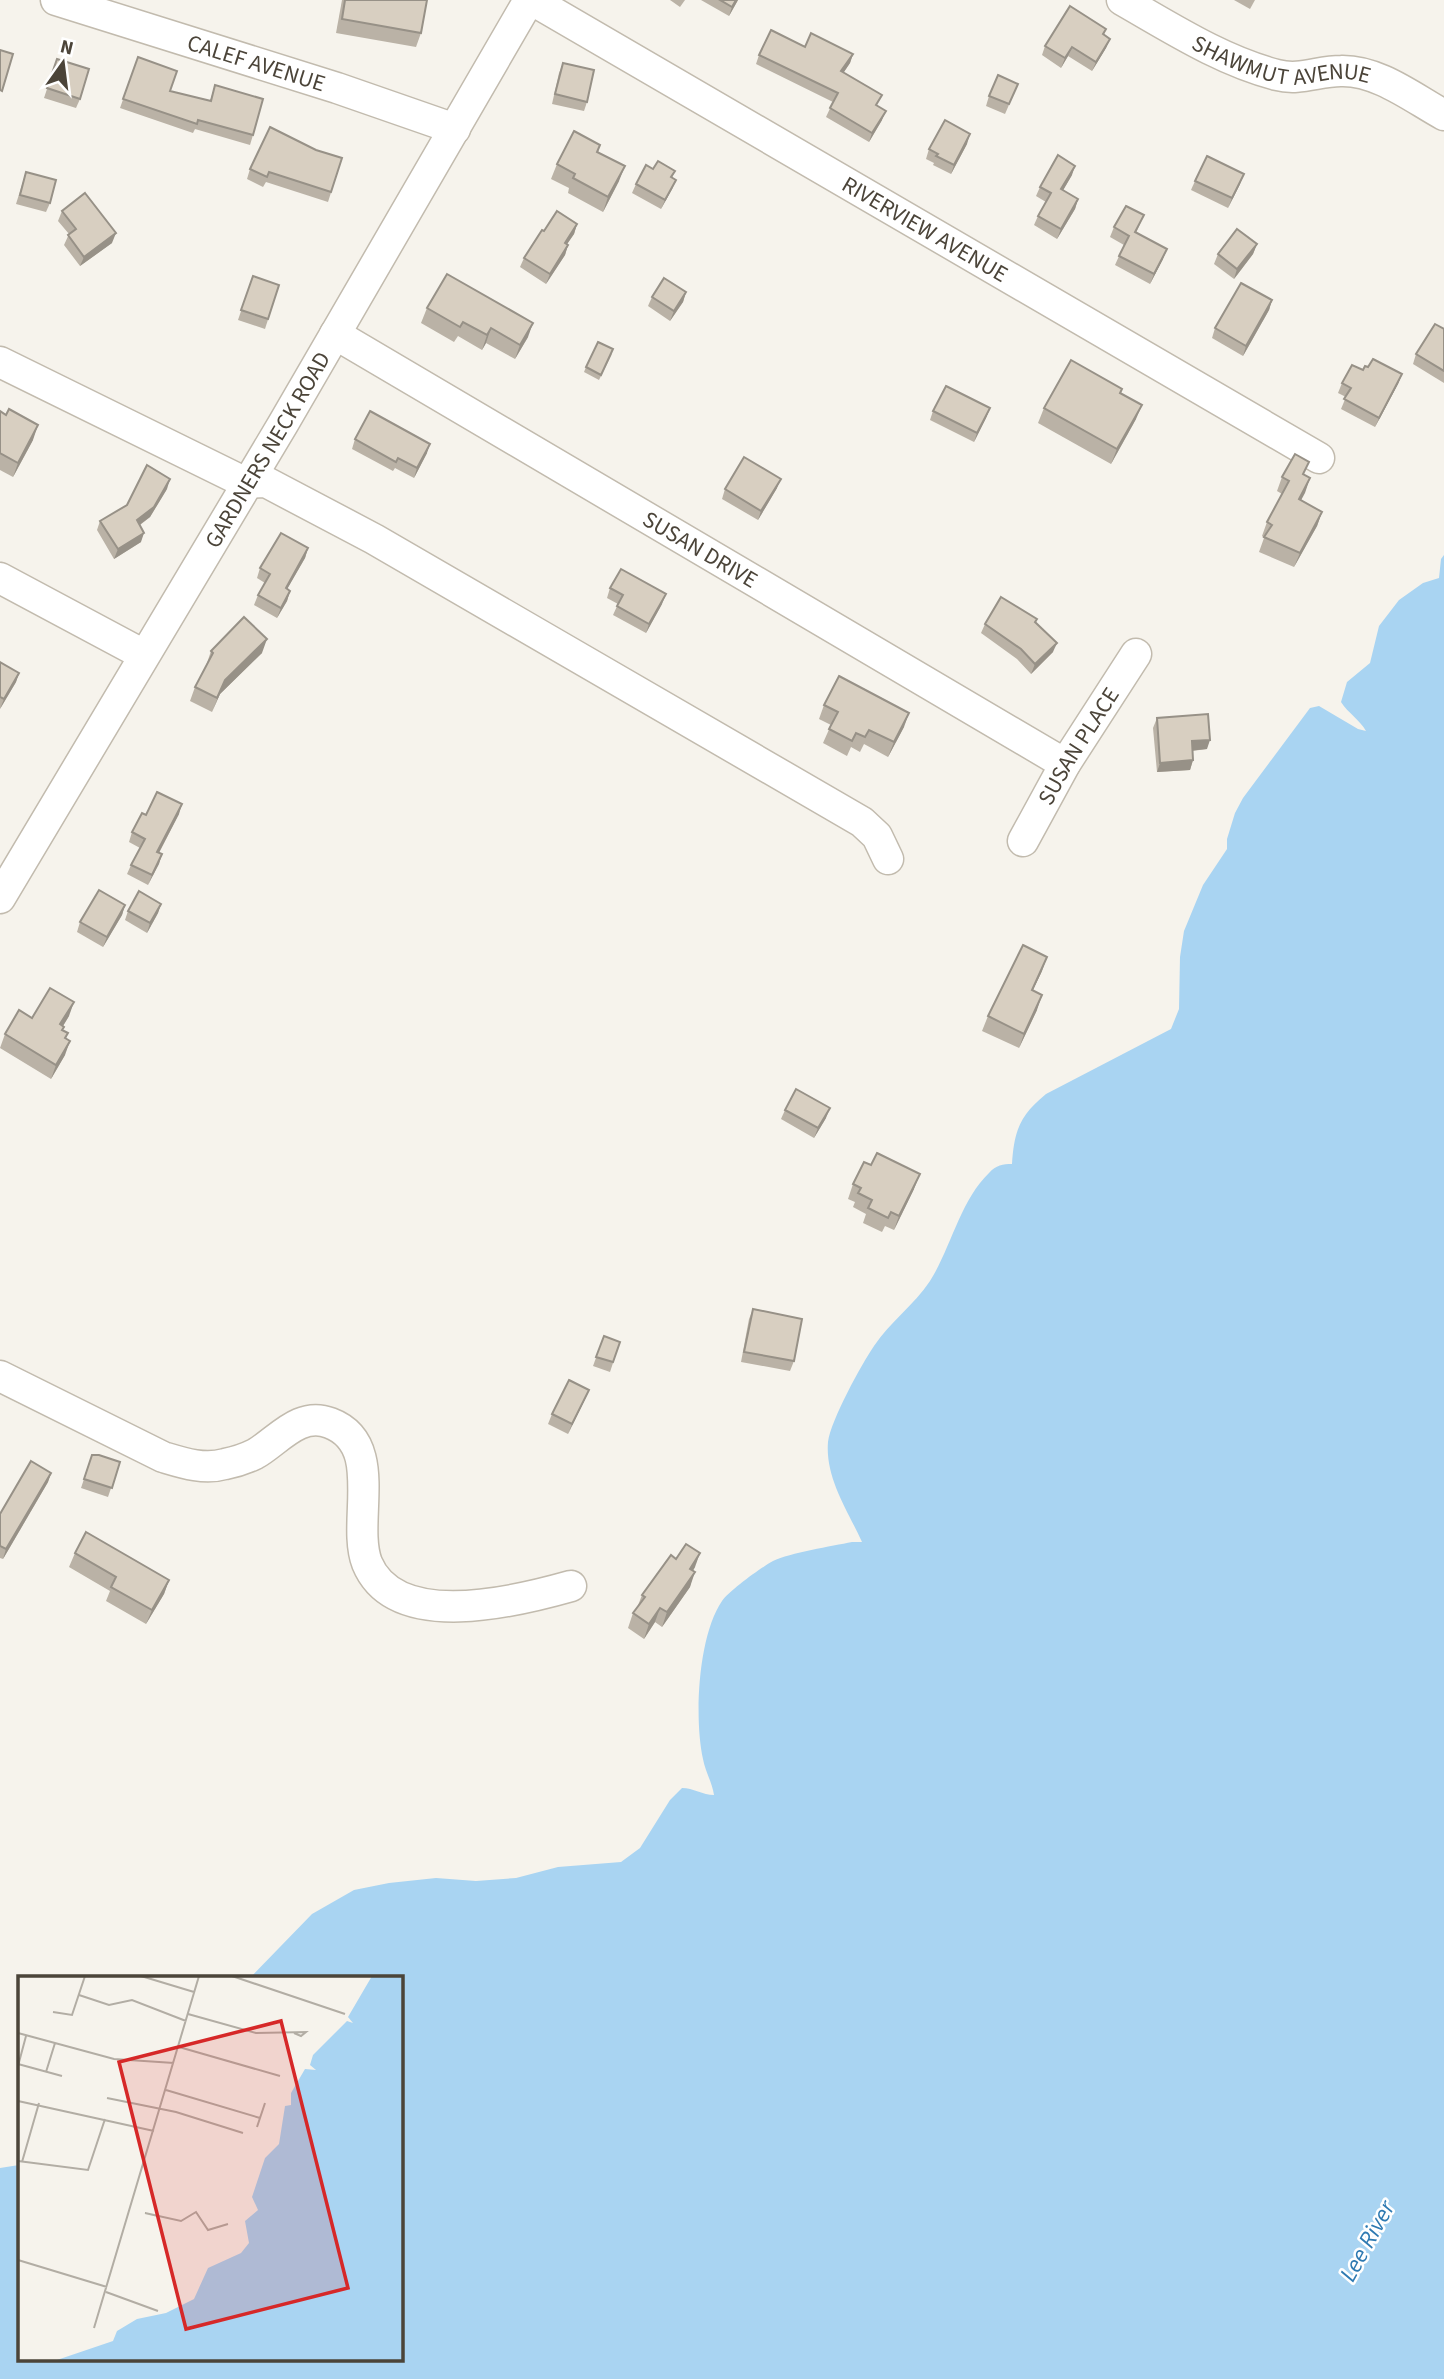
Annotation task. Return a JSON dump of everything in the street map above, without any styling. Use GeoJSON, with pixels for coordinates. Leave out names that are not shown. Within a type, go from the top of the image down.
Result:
{"type":"FeatureCollection","features":[{"type":"Feature","properties":{"kind":"street","name":"CALEF AVENUE"},"geometry":{"type":"LineString","coordinates":[[56,0],[337,88],[455,129]]}},
{"type":"Feature","properties":{"kind":"street","name":"GARDNERS NECK ROAD"},"geometry":{"type":"LineString","coordinates":[[0,898],[530,0]]}},
{"type":"Feature","properties":{"kind":"street","name":"RIVERVIEW AVENUE"},"geometry":{"type":"LineString","coordinates":[[530,0],[1319,458]]}},
{"type":"Feature","properties":{"kind":"street","name":"SHAWMUT AVENUE"},"geometry":{"type":"LineString","coordinates":[[1122,0],[1206,47],[1266,72],[1298,78],[1343,70],[1358,73],[1396,88],[1444,115]]}},
{"type":"Feature","properties":{"kind":"street","name":"SUSAN DRIVE"},"geometry":{"type":"LineString","coordinates":[[335,334],[1065,764]]}},
{"type":"Feature","properties":{"kind":"street"},"geometry":{"type":"LineString","coordinates":[[0,362],[246,483],[266,482],[374,540],[862,822],[877,836],[888,859]]}},
{"type":"Feature","properties":{"kind":"street"},"geometry":{"type":"LineString","coordinates":[[0,578],[144,654]]}},
{"type":"Feature","properties":{"kind":"street","name":"SUSAN PLACE"},"geometry":{"type":"LineString","coordinates":[[1023,841],[1065,764],[1136,654]]}},
{"type":"Feature","properties":{"kind":"street"},"geometry":{"type":"LineString","coordinates":[[0,1376],[163,1457],[208,1467],[255,1454],[282,1432],[301,1423],[321,1420],[333,1424],[355,1445],[362,1464],[362,1528],[368,1564],[380,1582],[398,1596],[416,1603],[472,1605],[524,1599],[571,1586]]}},
{"type":"Feature","properties":{"kind":"water","name":"Lee River"},"geometry":{"type":"Polygon","coordinates":[[[1444,555],[1444,2379],[0,2379],[0,2168],[18,2165],[18,2362],[402,2362],[402,1976],[252,1976],[312,1914],[354,1890],[436,1878],[476,1881],[516,1878],[558,1867],[621,1862],[640,1848],[670,1800],[682,1788],[714,1795],[700,1742],[699,1700],[703,1656],[714,1616],[722,1601],[754,1573],[773,1561],[811,1550],[862,1542],[834,1481],[828,1442],[840,1407],[862,1366],[880,1337],[930,1281],[970,1197],[979,1184],[994,1168],[1012,1164],[1014,1142],[1020,1124],[1030,1109],[1046,1094],[1171,1029],[1179,1009],[1180,957],[1184,931],[1203,885],[1227,849],[1227,839],[1235,813],[1243,798],[1310,708],[1319,706],[1366,731],[1341,702],[1347,682],[1370,663],[1379,626],[1399,600],[1423,583],[1439,578],[1444,555]]]}},
{"type":"Feature","properties":{"kind":"building"},"geometry":{"type":"Polygon","coordinates":[[[345,0],[427,0],[421,33],[342,19],[345,0]]]}},
{"type":"Feature","properties":{"kind":"building"},"geometry":{"type":"Polygon","coordinates":[[[720,0],[736,0],[732,7],[720,0]]]}},
{"type":"Feature","properties":{"kind":"building"},"geometry":{"type":"Polygon","coordinates":[[[1070,6],[1106,29],[1103,34],[1110,39],[1096,62],[1072,47],[1065,58],[1045,46],[1070,6]]]}},
{"type":"Feature","properties":{"kind":"building"},"geometry":{"type":"Polygon","coordinates":[[[771,30],[805,47],[811,33],[853,54],[841,71],[882,95],[876,105],[886,111],[872,133],[830,108],[838,93],[759,55],[771,30]]]}},
{"type":"Feature","properties":{"kind":"building"},"geometry":{"type":"Polygon","coordinates":[[[0,50],[13,54],[2,91],[0,90],[0,50]]]}},
{"type":"Feature","properties":{"kind":"building"},"geometry":{"type":"Polygon","coordinates":[[[138,57],[177,71],[170,91],[211,101],[215,85],[263,99],[253,135],[198,120],[197,124],[123,99],[138,57]]]}},
{"type":"Feature","properties":{"kind":"building"},"geometry":{"type":"Polygon","coordinates":[[[57,59],[89,69],[80,99],[47,88],[57,59]]]}},
{"type":"Feature","properties":{"kind":"building"},"geometry":{"type":"Polygon","coordinates":[[[563,63],[594,70],[587,102],[555,94],[563,63]]]}},
{"type":"Feature","properties":{"kind":"building"},"geometry":{"type":"Polygon","coordinates":[[[998,75],[1018,84],[1009,104],[989,96],[998,75]]]}},
{"type":"Feature","properties":{"kind":"building"},"geometry":{"type":"Polygon","coordinates":[[[945,120],[970,134],[954,165],[936,156],[938,154],[929,149],[945,120]]]}},
{"type":"Feature","properties":{"kind":"building"},"geometry":{"type":"Polygon","coordinates":[[[270,127],[316,150],[342,158],[331,192],[269,172],[267,177],[250,169],[270,127]]]}},
{"type":"Feature","properties":{"kind":"building"},"geometry":{"type":"Polygon","coordinates":[[[574,131],[600,145],[597,152],[625,166],[608,197],[573,178],[575,174],[557,164],[574,131]]]}},
{"type":"Feature","properties":{"kind":"building"},"geometry":{"type":"Polygon","coordinates":[[[1058,155],[1075,166],[1061,189],[1078,199],[1061,229],[1038,216],[1051,193],[1040,187],[1058,155]]]}},
{"type":"Feature","properties":{"kind":"building"},"geometry":{"type":"Polygon","coordinates":[[[1207,156],[1244,174],[1232,198],[1195,181],[1207,156]]]}},
{"type":"Feature","properties":{"kind":"building"},"geometry":{"type":"Polygon","coordinates":[[[658,161],[675,171],[671,177],[676,180],[665,200],[636,184],[646,165],[653,169],[658,161]]]}},
{"type":"Feature","properties":{"kind":"building"},"geometry":{"type":"Polygon","coordinates":[[[26,172],[56,180],[50,203],[20,195],[26,172]]]}},
{"type":"Feature","properties":{"kind":"building"},"geometry":{"type":"Polygon","coordinates":[[[85,193],[116,233],[84,257],[68,235],[76,229],[62,211],[85,193]]]}},
{"type":"Feature","properties":{"kind":"building"},"geometry":{"type":"Polygon","coordinates":[[[1126,206],[1144,215],[1135,232],[1167,249],[1154,274],[1119,256],[1129,236],[1114,227],[1126,206]]]}},
{"type":"Feature","properties":{"kind":"building"},"geometry":{"type":"Polygon","coordinates":[[[557,211],[577,224],[550,274],[524,258],[557,211]]]}},
{"type":"Feature","properties":{"kind":"building"},"geometry":{"type":"Polygon","coordinates":[[[1237,229],[1257,244],[1237,269],[1218,254],[1237,229]]]}},
{"type":"Feature","properties":{"kind":"building"},"geometry":{"type":"Polygon","coordinates":[[[447,274],[533,323],[520,345],[491,328],[487,335],[463,322],[460,327],[427,308],[447,274]]]}},
{"type":"Feature","properties":{"kind":"building"},"geometry":{"type":"Polygon","coordinates":[[[253,276],[279,285],[268,319],[241,310],[253,276]]]}},
{"type":"Feature","properties":{"kind":"building"},"geometry":{"type":"Polygon","coordinates":[[[664,278],[686,292],[674,311],[652,297],[664,278]]]}},
{"type":"Feature","properties":{"kind":"building"},"geometry":{"type":"Polygon","coordinates":[[[1241,283],[1272,300],[1246,346],[1215,328],[1241,283]]]}},
{"type":"Feature","properties":{"kind":"building"},"geometry":{"type":"Polygon","coordinates":[[[1435,324],[1444,329],[1444,371],[1416,354],[1435,324]]]}},
{"type":"Feature","properties":{"kind":"building"},"geometry":{"type":"Polygon","coordinates":[[[598,342],[613,349],[601,375],[586,367],[598,342]]]}},
{"type":"Feature","properties":{"kind":"building"},"geometry":{"type":"Polygon","coordinates":[[[1373,359],[1402,374],[1379,418],[1344,399],[1351,388],[1342,383],[1352,365],[1363,370],[1373,359]]]}},
{"type":"Feature","properties":{"kind":"building"},"geometry":{"type":"Polygon","coordinates":[[[1071,360],[1122,389],[1120,393],[1142,405],[1117,449],[1044,408],[1071,360]]]}},
{"type":"Feature","properties":{"kind":"building"},"geometry":{"type":"Polygon","coordinates":[[[946,386],[990,408],[977,433],[933,411],[946,386]]]}},
{"type":"Feature","properties":{"kind":"building"},"geometry":{"type":"Polygon","coordinates":[[[9,409],[38,425],[18,463],[0,453],[0,411],[6,415],[9,409]]]}},
{"type":"Feature","properties":{"kind":"building"},"geometry":{"type":"Polygon","coordinates":[[[370,411],[430,444],[417,468],[398,458],[396,462],[355,439],[370,411]]]}},
{"type":"Feature","properties":{"kind":"building"},"geometry":{"type":"Polygon","coordinates":[[[1295,454],[1309,462],[1303,474],[1310,478],[1299,499],[1322,512],[1300,553],[1264,537],[1272,525],[1267,522],[1289,481],[1282,477],[1295,454]]]}},
{"type":"Feature","properties":{"kind":"building"},"geometry":{"type":"Polygon","coordinates":[[[744,457],[781,479],[761,511],[725,489],[744,457]]]}},
{"type":"Feature","properties":{"kind":"building"},"geometry":{"type":"Polygon","coordinates":[[[147,465],[170,479],[154,507],[137,520],[144,533],[118,549],[100,521],[127,505],[147,465]]]}},
{"type":"Feature","properties":{"kind":"building"},"geometry":{"type":"Polygon","coordinates":[[[281,533],[308,548],[286,588],[290,591],[281,608],[258,595],[270,574],[260,568],[281,533]]]}},
{"type":"Feature","properties":{"kind":"building"},"geometry":{"type":"Polygon","coordinates":[[[621,569],[666,594],[649,624],[617,606],[623,595],[610,588],[621,569]]]}},
{"type":"Feature","properties":{"kind":"building"},"geometry":{"type":"Polygon","coordinates":[[[1001,597],[1037,619],[1035,622],[1057,643],[1035,664],[1021,649],[985,624],[1001,597]]]}},
{"type":"Feature","properties":{"kind":"building"},"geometry":{"type":"Polygon","coordinates":[[[244,617],[267,639],[225,680],[217,698],[195,687],[213,653],[211,651],[244,617]]]}},
{"type":"Feature","properties":{"kind":"building"},"geometry":{"type":"Polygon","coordinates":[[[0,662],[19,673],[4,699],[0,697],[0,662]]]}},
{"type":"Feature","properties":{"kind":"building"},"geometry":{"type":"Polygon","coordinates":[[[839,676],[909,713],[894,742],[869,730],[865,737],[856,733],[852,741],[829,729],[838,712],[824,705],[839,676]]]}},
{"type":"Feature","properties":{"kind":"building"},"geometry":{"type":"Polygon","coordinates":[[[1208,714],[1210,740],[1192,741],[1193,760],[1160,763],[1157,718],[1208,714]]]}},
{"type":"Feature","properties":{"kind":"building"},"geometry":{"type":"Polygon","coordinates":[[[157,792],[182,804],[157,852],[162,854],[152,875],[131,865],[145,839],[132,832],[142,813],[146,815],[157,792]]]}},
{"type":"Feature","properties":{"kind":"building"},"geometry":{"type":"Polygon","coordinates":[[[99,890],[125,905],[107,937],[80,922],[99,890]]]}},
{"type":"Feature","properties":{"kind":"building"},"geometry":{"type":"Polygon","coordinates":[[[139,891],[161,904],[150,923],[128,911],[139,891]]]}},
{"type":"Feature","properties":{"kind":"building"},"geometry":{"type":"Polygon","coordinates":[[[1023,945],[1047,957],[1032,990],[1042,995],[1024,1034],[988,1016],[1023,945]]]}},
{"type":"Feature","properties":{"kind":"building"},"geometry":{"type":"Polygon","coordinates":[[[50,988],[74,1002],[60,1024],[64,1027],[62,1030],[68,1033],[65,1038],[70,1041],[56,1065],[5,1034],[19,1010],[32,1018],[50,988]]]}},
{"type":"Feature","properties":{"kind":"building"},"geometry":{"type":"Polygon","coordinates":[[[796,1089],[830,1108],[818,1128],[785,1110],[796,1089]]]}},
{"type":"Feature","properties":{"kind":"building"},"geometry":{"type":"Polygon","coordinates":[[[877,1153],[920,1174],[899,1216],[891,1212],[888,1218],[868,1208],[872,1200],[858,1193],[861,1188],[853,1184],[864,1162],[871,1165],[877,1153]]]}},
{"type":"Feature","properties":{"kind":"building"},"geometry":{"type":"Polygon","coordinates":[[[753,1309],[802,1319],[794,1361],[744,1352],[753,1309]]]}},
{"type":"Feature","properties":{"kind":"building"},"geometry":{"type":"Polygon","coordinates":[[[604,1336],[620,1342],[613,1362],[596,1357],[604,1336]]]}},
{"type":"Feature","properties":{"kind":"building"},"geometry":{"type":"Polygon","coordinates":[[[569,1380],[589,1390],[572,1424],[552,1414],[569,1380]]]}},
{"type":"Feature","properties":{"kind":"building"},"geometry":{"type":"Polygon","coordinates":[[[92,1455],[120,1462],[112,1488],[84,1479],[92,1455]]]}},
{"type":"Feature","properties":{"kind":"building"},"geometry":{"type":"Polygon","coordinates":[[[31,1461],[51,1473],[6,1549],[0,1546],[0,1514],[31,1461]]]}},
{"type":"Feature","properties":{"kind":"building"},"geometry":{"type":"Polygon","coordinates":[[[86,1532],[169,1580],[152,1610],[111,1587],[116,1577],[75,1553],[86,1532]]]}},
{"type":"Feature","properties":{"kind":"building"},"geometry":{"type":"Polygon","coordinates":[[[686,1544],[700,1553],[690,1569],[695,1572],[667,1612],[660,1608],[649,1624],[633,1613],[645,1597],[642,1595],[671,1555],[676,1559],[686,1544]]]}}]}
